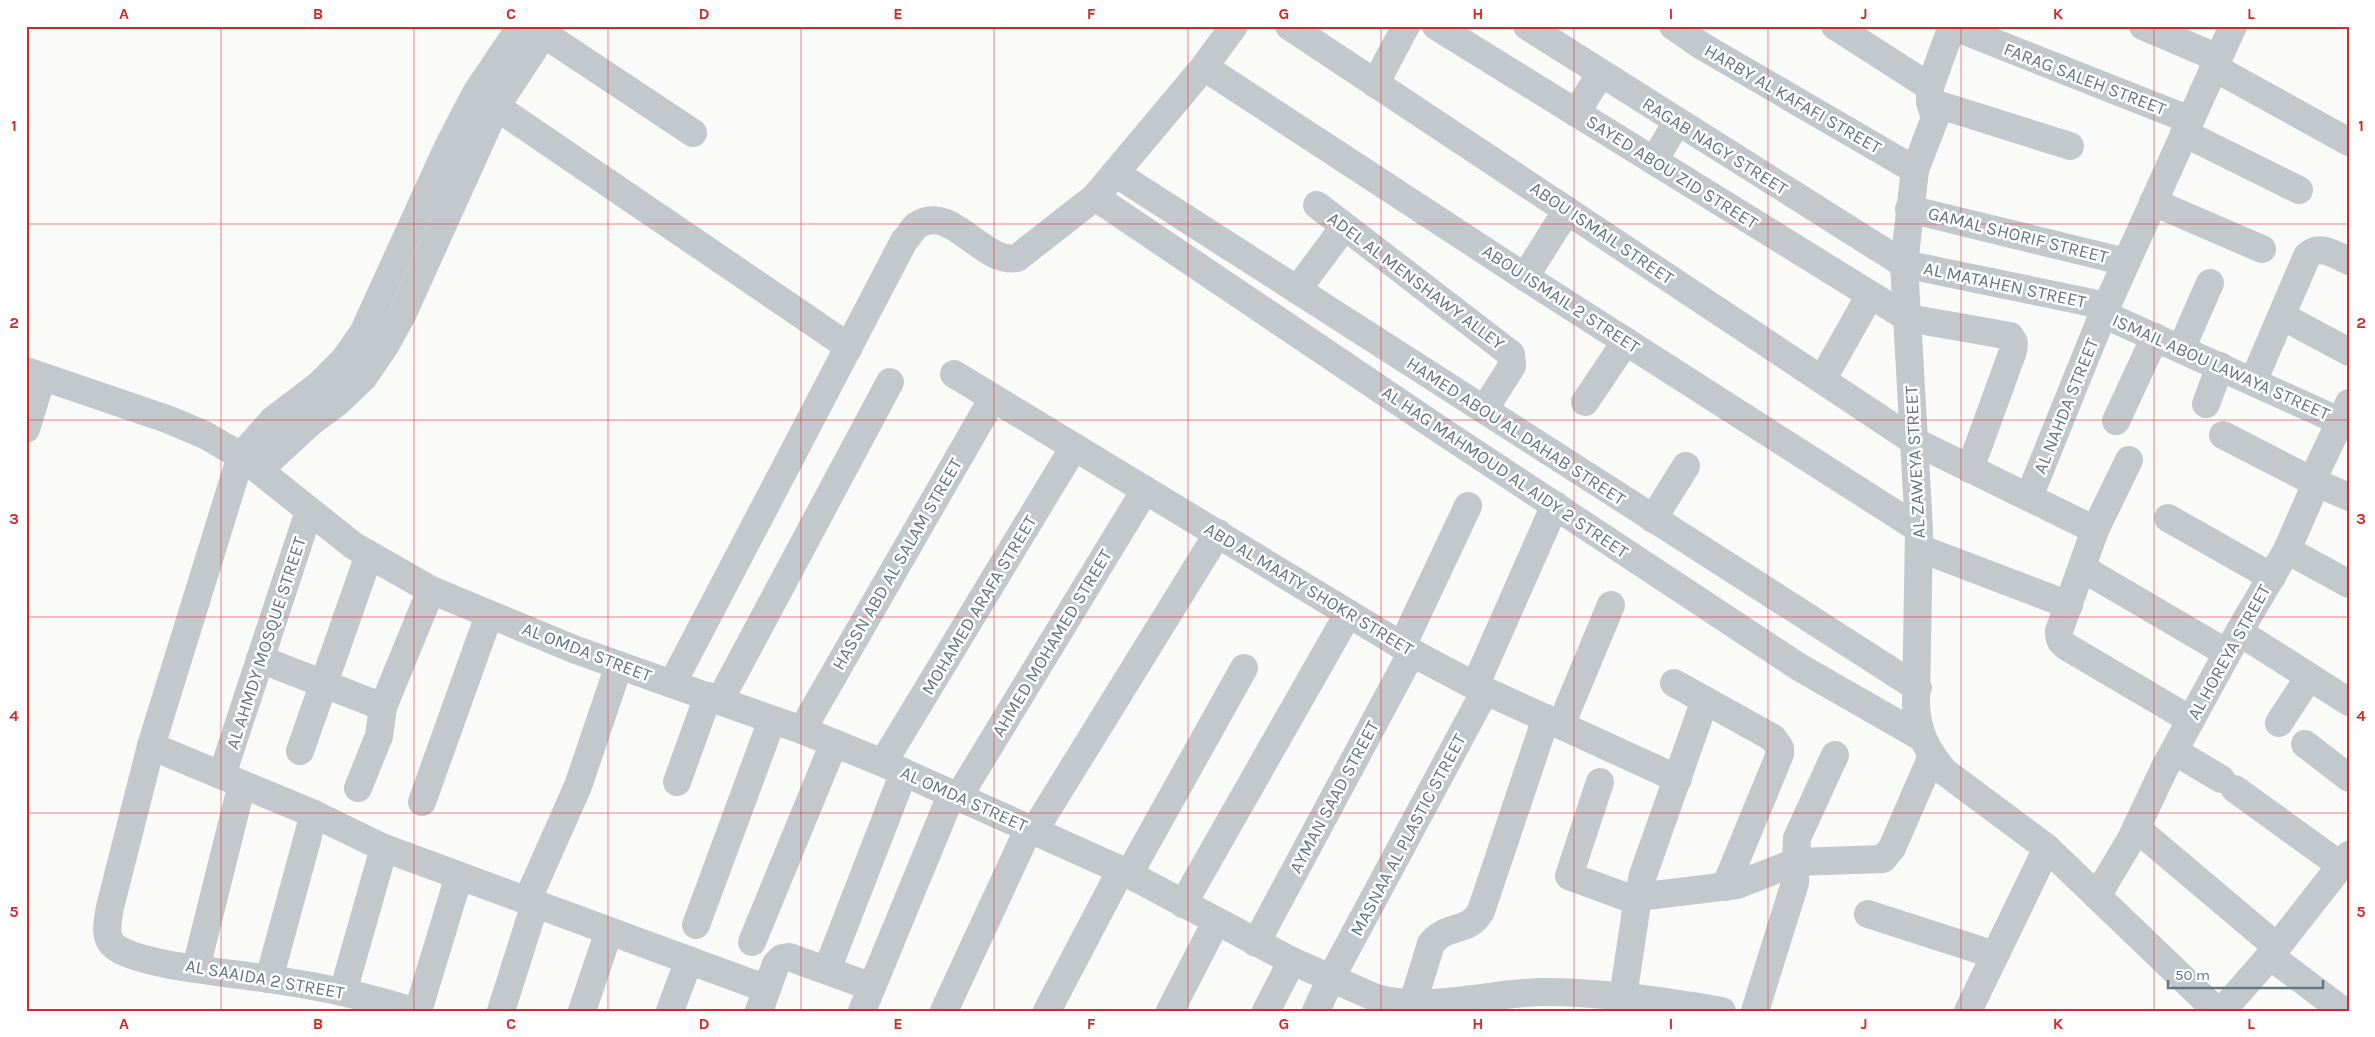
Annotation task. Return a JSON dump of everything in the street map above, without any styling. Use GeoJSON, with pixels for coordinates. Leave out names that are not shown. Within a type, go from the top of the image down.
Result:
{"type":"FeatureCollection","features":[{"type":"Feature","properties":{"kind":"street"},"geometry":{"type":"LineString","coordinates":[[672,684],[904,242],[916,226],[931,221],[947,223],[997,257],[1008,260],[1017,258],[1095,196],[1204,67],[1234,26]]}},
{"type":"Feature","properties":{"kind":"street"},"geometry":{"type":"LineString","coordinates":[[1375,84],[1406,26]]}},
{"type":"Feature","properties":{"kind":"street","name":"SAYED ABOU ZID STREET"},"geometry":{"type":"LineString","coordinates":[[1436,26],[1908,318]]}},
{"type":"Feature","properties":{"kind":"street","name":"RAGAB NAGY STREET"},"geometry":{"type":"LineString","coordinates":[[1527,26],[1904,264]]}},
{"type":"Feature","properties":{"kind":"street","name":"HARBY AL KAFAFI STREET"},"geometry":{"type":"LineString","coordinates":[[1672,26],[1702,46],[1915,170]]}},
{"type":"Feature","properties":{"kind":"street"},"geometry":{"type":"LineString","coordinates":[[1835,26],[1930,94],[2070,146]]}},
{"type":"Feature","properties":{"kind":"street","name":"AL ZAWEYA STREET"},"geometry":{"type":"LineString","coordinates":[[1926,747],[1916,719],[1919,538],[1904,264],[1915,170],[1934,118],[1930,94],[1952,26]]}},
{"type":"Feature","properties":{"kind":"street","name":"FARAG SALEH STREET"},"geometry":{"type":"LineString","coordinates":[[1952,26],[2187,126],[2300,190]]}},
{"type":"Feature","properties":{"kind":"street"},"geometry":{"type":"LineString","coordinates":[[2143,26],[2216,62],[2349,142]]}},
{"type":"Feature","properties":{"kind":"street","name":"AL NAHDA STREET"},"geometry":{"type":"LineString","coordinates":[[2029,498],[2105,310],[2233,26]]}},
{"type":"Feature","properties":{"kind":"street","name":"ABOU ISMAIL STREET"},"geometry":{"type":"LineString","coordinates":[[1294,28],[1375,84],[1914,441],[2095,530]]}},
{"type":"Feature","properties":{"kind":"street"},"geometry":{"type":"LineString","coordinates":[[250,463],[273,420],[320,385],[344,360],[363,333],[446,149],[487,100],[538,29],[693,133]]}},
{"type":"Feature","properties":{"kind":"street","name":"ABOU ISMAIL 2 STREET"},"geometry":{"type":"LineString","coordinates":[[1204,67],[1626,341],[1919,538],[2068,605]]}},
{"type":"Feature","properties":{"kind":"street"},"geometry":{"type":"LineString","coordinates":[[1576,113],[1600,73]]}},
{"type":"Feature","properties":{"kind":"street"},"geometry":{"type":"LineString","coordinates":[[487,100],[849,347]]}},
{"type":"Feature","properties":{"kind":"street"},"geometry":{"type":"LineString","coordinates":[[1654,161],[1677,122]]}},
{"type":"Feature","properties":{"kind":"street","name":"HAMED ABOU AL DAHAB STREET"},"geometry":{"type":"LineString","coordinates":[[1115,173],[1918,688]]}},
{"type":"Feature","properties":{"kind":"street","name":"AL HAG MAHMOUD AL AIDY 2 STREET"},"geometry":{"type":"LineString","coordinates":[[1095,196],[1799,667],[1926,747]]}},
{"type":"Feature","properties":{"kind":"street"},"geometry":{"type":"LineString","coordinates":[[2153,202],[2262,249]]}},
{"type":"Feature","properties":{"kind":"street","name":"ADEL AL MENSHAWY ALLEY"},"geometry":{"type":"LineString","coordinates":[[1317,205],[1511,354],[1512,366],[1484,410]]}},
{"type":"Feature","properties":{"kind":"street","name":"GAMAL SHORIF STREET"},"geometry":{"type":"LineString","coordinates":[[1909,209],[2126,262]]}},
{"type":"Feature","properties":{"kind":"street"},"geometry":{"type":"LineString","coordinates":[[1525,276],[1567,210]]}},
{"type":"Feature","properties":{"kind":"street"},"geometry":{"type":"LineString","coordinates":[[1298,290],[1344,227]]}},
{"type":"Feature","properties":{"kind":"street"},"geometry":{"type":"LineString","coordinates":[[2254,382],[2307,256],[2314,251],[2323,250],[2349,261]]}},
{"type":"Feature","properties":{"kind":"street","name":"AL MATAHEN STREET"},"geometry":{"type":"LineString","coordinates":[[1904,264],[2105,310]]}},
{"type":"Feature","properties":{"kind":"street"},"geometry":{"type":"LineString","coordinates":[[2181,349],[2210,283]]}},
{"type":"Feature","properties":{"kind":"street"},"geometry":{"type":"LineString","coordinates":[[1822,380],[1870,295]]}},
{"type":"Feature","properties":{"kind":"street","name":"ISMAIL ABOU LAWAYA STREET"},"geometry":{"type":"LineString","coordinates":[[2105,310],[2155,337],[2254,382],[2344,412]]}},
{"type":"Feature","properties":{"kind":"street"},"geometry":{"type":"LineString","coordinates":[[2282,316],[2349,352]]}},
{"type":"Feature","properties":{"kind":"street"},"geometry":{"type":"LineString","coordinates":[[1908,318],[2006,334],[2013,339],[2014,351],[1970,468]]}},
{"type":"Feature","properties":{"kind":"street"},"geometry":{"type":"LineString","coordinates":[[2116,421],[2155,337]]}},
{"type":"Feature","properties":{"kind":"street"},"geometry":{"type":"LineString","coordinates":[[1585,402],[1626,341]]}},
{"type":"Feature","properties":{"kind":"street"},"geometry":{"type":"LineString","coordinates":[[2206,404],[2220,366]]}},
{"type":"Feature","properties":{"kind":"street"},"geometry":{"type":"LineString","coordinates":[[26,429],[34,374]]}},
{"type":"Feature","properties":{"kind":"street","name":"AL OMDA STREET"},"geometry":{"type":"LineString","coordinates":[[34,374],[167,419],[205,435],[250,463],[309,511],[369,555],[431,590],[489,615],[619,665],[802,730],[894,767],[1125,872],[1292,961],[1376,998],[1430,1005],[1541,992],[1615,1002],[1722,1011]]}},
{"type":"Feature","properties":{"kind":"street","name":"ABD AL MAATY SHOKR STREET"},"geometry":{"type":"LineString","coordinates":[[954,374],[1407,649],[1480,688],[1678,779]]}},
{"type":"Feature","properties":{"kind":"street"},"geometry":{"type":"LineString","coordinates":[[677,782],[714,698],[890,382]]}},
{"type":"Feature","properties":{"kind":"street","name":"HASSN ABD AL SALAM STREET"},"geometry":{"type":"LineString","coordinates":[[802,730],[993,398]]}},
{"type":"Feature","properties":{"kind":"street","name":"AL HOREYA STREET"},"geometry":{"type":"LineString","coordinates":[[2097,896],[2136,828],[2174,751],[2233,643],[2287,550],[2311,495],[2318,468],[2344,412]]}},
{"type":"Feature","properties":{"kind":"street"},"geometry":{"type":"LineString","coordinates":[[2223,434],[2314,482],[2349,497]]}},
{"type":"Feature","properties":{"kind":"street","name":"MOHAMED ARAFA STREET"},"geometry":{"type":"LineString","coordinates":[[827,970],[894,767],[1074,447]]}},
{"type":"Feature","properties":{"kind":"street"},"geometry":{"type":"LineString","coordinates":[[1530,488],[1552,454]]}},
{"type":"Feature","properties":{"kind":"street"},"geometry":{"type":"LineString","coordinates":[[2129,460],[2095,530],[2059,631],[2061,643],[2191,720]]}},
{"type":"Feature","properties":{"kind":"street","name":"AL SAAIDA 2 STREET"},"geometry":{"type":"LineString","coordinates":[[250,463],[151,746],[110,907],[106,930],[112,945],[126,954],[196,968],[343,992],[413,1011]]}},
{"type":"Feature","properties":{"kind":"street"},"geometry":{"type":"LineString","coordinates":[[1653,519],[1686,466]]}},
{"type":"Feature","properties":{"kind":"street","name":"AHMED MOHAMED STREET"},"geometry":{"type":"LineString","coordinates":[[867,999],[955,794],[1145,490]]}},
{"type":"Feature","properties":{"kind":"street","name":"MASNAA AL PLASTIC STREET"},"geometry":{"type":"LineString","coordinates":[[1316,1011],[1331,978],[1480,688],[1555,505]]}},
{"type":"Feature","properties":{"kind":"street","name":"AYMAN SAAD STREET"},"geometry":{"type":"LineString","coordinates":[[1256,942],[1407,649],[1468,506]]}},
{"type":"Feature","properties":{"kind":"street","name":"AL AHMDY MOSQUE STREET"},"geometry":{"type":"LineString","coordinates":[[196,968],[232,779],[260,659],[309,511]]}},
{"type":"Feature","properties":{"kind":"street"},"geometry":{"type":"LineString","coordinates":[[2168,518],[2272,576]]}},
{"type":"Feature","properties":{"kind":"street"},"geometry":{"type":"LineString","coordinates":[[944,1011],[1032,830],[1218,533]]}},
{"type":"Feature","properties":{"kind":"street"},"geometry":{"type":"LineString","coordinates":[[2287,550],[2349,584]]}},
{"type":"Feature","properties":{"kind":"street"},"geometry":{"type":"LineString","coordinates":[[300,750],[369,555]]}},
{"type":"Feature","properties":{"kind":"street"},"geometry":{"type":"LineString","coordinates":[[2082,568],[2233,643],[2309,677],[2349,702]]}},
{"type":"Feature","properties":{"kind":"street"},"geometry":{"type":"LineString","coordinates":[[358,788],[379,736],[383,707],[431,590]]}},
{"type":"Feature","properties":{"kind":"street"},"geometry":{"type":"LineString","coordinates":[[1430,1005],[1431,944],[1443,932],[1472,923],[1481,911],[1553,722],[1611,605]]}},
{"type":"Feature","properties":{"kind":"street"},"geometry":{"type":"LineString","coordinates":[[1183,904],[1348,614]]}},
{"type":"Feature","properties":{"kind":"street"},"geometry":{"type":"LineString","coordinates":[[422,802],[489,615]]}},
{"type":"Feature","properties":{"kind":"street"},"geometry":{"type":"LineString","coordinates":[[260,659],[383,707]]}},
{"type":"Feature","properties":{"kind":"street"},"geometry":{"type":"LineString","coordinates":[[501,1011],[531,902],[578,786],[619,665]]}},
{"type":"Feature","properties":{"kind":"street"},"geometry":{"type":"LineString","coordinates":[[1047,1011],[1125,872],[1244,668]]}},
{"type":"Feature","properties":{"kind":"street"},"geometry":{"type":"LineString","coordinates":[[2279,723],[2309,677]]}},
{"type":"Feature","properties":{"kind":"street"},"geometry":{"type":"LineString","coordinates":[[1674,683],[1772,738],[1780,748],[1780,754],[1725,887]]}},
{"type":"Feature","properties":{"kind":"street"},"geometry":{"type":"LineString","coordinates":[[1615,1002],[1643,875],[1705,700]]}},
{"type":"Feature","properties":{"kind":"street"},"geometry":{"type":"LineString","coordinates":[[696,925],[772,720]]}},
{"type":"Feature","properties":{"kind":"street"},"geometry":{"type":"LineString","coordinates":[[752,942],[834,743]]}},
{"type":"Feature","properties":{"kind":"street"},"geometry":{"type":"LineString","coordinates":[[2305,744],[2349,778]]}},
{"type":"Feature","properties":{"kind":"street"},"geometry":{"type":"LineString","coordinates":[[151,746],[314,814],[384,848],[689,960],[763,1000],[776,964],[782,958],[789,957],[827,970],[867,999]]}},
{"type":"Feature","properties":{"kind":"street"},"geometry":{"type":"LineString","coordinates":[[1926,747],[1946,772],[2047,848],[2217,1011]]}},
{"type":"Feature","properties":{"kind":"street"},"geometry":{"type":"LineString","coordinates":[[1600,782],[1569,876],[1638,899],[1743,883],[1796,862],[1878,860],[1888,856],[1926,747]]}},
{"type":"Feature","properties":{"kind":"street"},"geometry":{"type":"LineString","coordinates":[[2174,751],[2347,858],[2274,951],[2222,1011]]}},
{"type":"Feature","properties":{"kind":"street"},"geometry":{"type":"LineString","coordinates":[[1755,1011],[1792,893],[1798,838],[1835,755]]}},
{"type":"Feature","properties":{"kind":"street"},"geometry":{"type":"LineString","coordinates":[[269,979],[314,814]]}},
{"type":"Feature","properties":{"kind":"street"},"geometry":{"type":"LineString","coordinates":[[2136,828],[2342,1011]]}},
{"type":"Feature","properties":{"kind":"street"},"geometry":{"type":"LineString","coordinates":[[343,992],[384,848]]}},
{"type":"Feature","properties":{"kind":"street"},"geometry":{"type":"LineString","coordinates":[[1968,1011],[2047,848]]}},
{"type":"Feature","properties":{"kind":"street"},"geometry":{"type":"LineString","coordinates":[[418,1011],[459,876]]}},
{"type":"Feature","properties":{"kind":"street"},"geometry":{"type":"LineString","coordinates":[[1868,914],[1995,955]]}},
{"type":"Feature","properties":{"kind":"street"},"geometry":{"type":"LineString","coordinates":[[1170,1011],[1216,922]]}},
{"type":"Feature","properties":{"kind":"street"},"geometry":{"type":"LineString","coordinates":[[582,1011],[609,931]]}},
{"type":"Feature","properties":{"kind":"street"},"geometry":{"type":"LineString","coordinates":[[670,1011],[689,960]]}},
{"type":"Feature","properties":{"kind":"street"},"geometry":{"type":"LineString","coordinates":[[1266,1011],[1292,961]]}}]}
